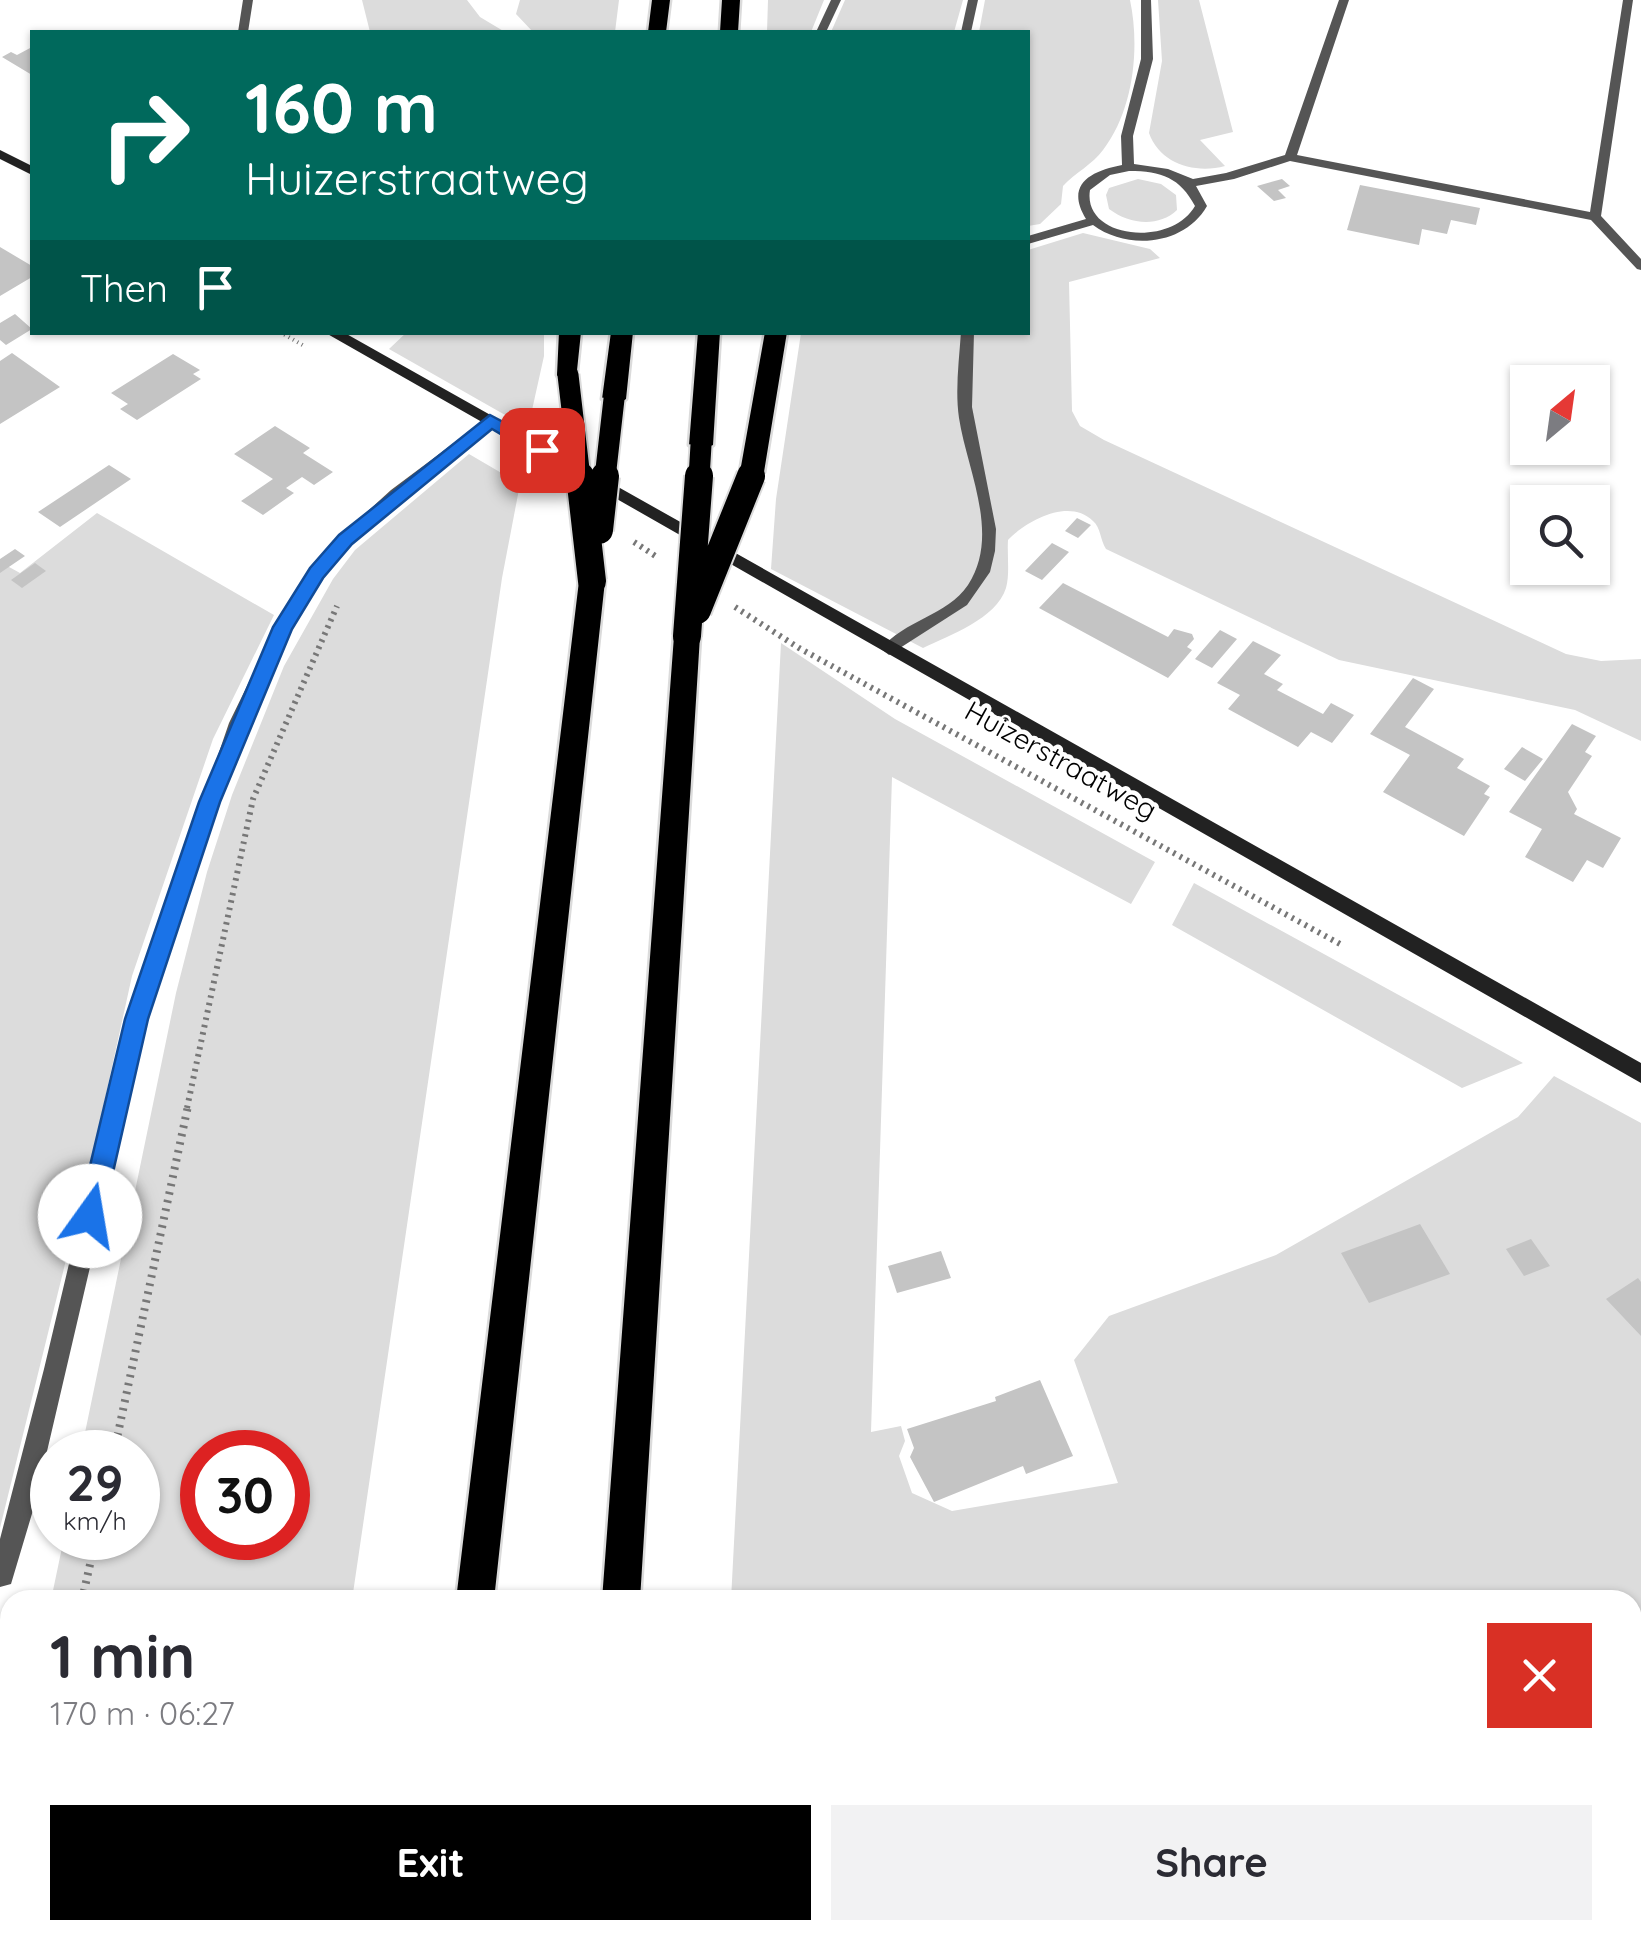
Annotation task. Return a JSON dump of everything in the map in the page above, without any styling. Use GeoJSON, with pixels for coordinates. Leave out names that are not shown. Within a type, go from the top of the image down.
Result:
{"type":"FeatureCollection","features":[{"type":"Feature","properties":{"kind":"highway"},"geometry":{"type":"LineString","coordinates":[[657,30],[661,0]]}},
{"type":"Feature","properties":{"kind":"highway"},"geometry":{"type":"LineString","coordinates":[[729,30],[731,0]]}},
{"type":"Feature","properties":{"kind":"highway"},"geometry":{"type":"LineString","coordinates":[[570,335],[568,375],[592,580]]}},
{"type":"Feature","properties":{"kind":"highway"},"geometry":{"type":"LineString","coordinates":[[476,1590],[622,335]]}},
{"type":"Feature","properties":{"kind":"highway"},"geometry":{"type":"LineString","coordinates":[[622,1590],[708,335]]}},
{"type":"Feature","properties":{"kind":"highway"},"geometry":{"type":"LineString","coordinates":[[687,636],[752,472],[775,335]]}},
{"type":"Feature","properties":{"kind":"street"},"geometry":{"type":"LineString","coordinates":[[0,154],[30,170]]}},
{"type":"Feature","properties":{"kind":"street","name":"Huizerstraatweg"},"geometry":{"type":"LineString","coordinates":[[336,335],[1641,1074]]}},
{"type":"Feature","properties":{"kind":"street"},"geometry":{"type":"LineString","coordinates":[[2,1575],[30,1483],[137,1019],[209,802],[241,720],[283,627],[316,573],[346,539],[490,421]]}},
{"type":"Feature","properties":{"kind":"lane"},"geometry":{"type":"LineString","coordinates":[[243,30],[248,0]]}},
{"type":"Feature","properties":{"kind":"lane"},"geometry":{"type":"LineString","coordinates":[[823,30],[836,0]]}},
{"type":"Feature","properties":{"kind":"lane"},"geometry":{"type":"LineString","coordinates":[[966,30],[973,0]]}},
{"type":"Feature","properties":{"kind":"lane"},"geometry":{"type":"LineString","coordinates":[[1128,168],[1126,136],[1147,59],[1146,0]]}},
{"type":"Feature","properties":{"kind":"lane"},"geometry":{"type":"LineString","coordinates":[[1290,157],[1344,0]]}},
{"type":"Feature","properties":{"kind":"lane"},"geometry":{"type":"LineString","coordinates":[[1595,217],[1630,0],[1641,2]]}},
{"type":"Feature","properties":{"kind":"lane"},"geometry":{"type":"LineString","coordinates":[[1189,184],[1201,206],[1198,217],[1175,233],[1138,236],[1119,232],[1096,220],[1083,204],[1089,182],[1102,174],[1128,168],[1156,170],[1189,184],[1290,157],[1595,217],[1641,266]]}},
{"type":"Feature","properties":{"kind":"lane"},"geometry":{"type":"LineString","coordinates":[[1030,239],[1096,220]]}},
{"type":"Feature","properties":{"kind":"lane"},"geometry":{"type":"LineString","coordinates":[[889,649],[902,636],[955,608],[972,591],[986,559],[987,511],[966,417],[968,335]]}},
{"type":"Feature","properties":{"kind":"path"},"geometry":{"type":"LineString","coordinates":[[285,335],[314,351]]}},
{"type":"Feature","properties":{"kind":"path"},"geometry":{"type":"LineString","coordinates":[[633,541],[666,562]]}},
{"type":"Feature","properties":{"kind":"path"},"geometry":{"type":"LineString","coordinates":[[119,1430],[253,798],[345,589]]}},
{"type":"Feature","properties":{"kind":"path","name":"Huizerstraatweg"},"geometry":{"type":"LineString","coordinates":[[733,605],[800,648],[1354,951]]}},
{"type":"Feature","properties":{"kind":"path"},"geometry":{"type":"LineString","coordinates":[[84,1590],[91,1560]]}},
{"type":"Feature","properties":{"kind":"shaded area"},"geometry":{"type":"Polygon","coordinates":[[[362,0],[467,0],[480,17],[502,30],[370,30],[362,0]]]}},
{"type":"Feature","properties":{"kind":"shaded area"},"geometry":{"type":"Polygon","coordinates":[[[520,0],[619,0],[615,30],[531,30],[516,14],[520,0]]]}},
{"type":"Feature","properties":{"kind":"shaded area"},"geometry":{"type":"Polygon","coordinates":[[[768,0],[824,0],[812,30],[767,30],[768,0]]]}},
{"type":"Feature","properties":{"kind":"shaded area"},"geometry":{"type":"Polygon","coordinates":[[[845,0],[963,0],[955,30],[832,30],[845,0]]]}},
{"type":"Feature","properties":{"kind":"shaded area"},"geometry":{"type":"Polygon","coordinates":[[[985,0],[1130,0],[1134,58],[1122,116],[1103,150],[1063,186],[1061,204],[1040,224],[1030,226],[1030,30],[979,30],[985,0]]]}},
{"type":"Feature","properties":{"kind":"shaded area"},"geometry":{"type":"Polygon","coordinates":[[[1158,0],[1199,0],[1233,132],[1200,140],[1225,166],[1202,169],[1180,164],[1161,152],[1149,133],[1162,61],[1158,0]]]}},
{"type":"Feature","properties":{"kind":"shaded area"},"geometry":{"type":"Polygon","coordinates":[[[1138,179],[1161,184],[1176,195],[1177,210],[1161,220],[1143,222],[1109,209],[1109,188],[1138,179]]]}},
{"type":"Feature","properties":{"kind":"shaded area"},"geometry":{"type":"Polygon","coordinates":[[[1083,233],[1150,249],[1160,258],[1069,282],[1072,411],[1080,426],[1566,654],[1601,661],[1641,659],[1641,741],[1575,710],[1339,660],[1106,549],[1096,524],[1072,511],[1036,519],[1008,540],[1007,583],[1001,599],[971,625],[923,648],[771,569],[776,499],[801,335],[1030,335],[1030,249],[1083,233]]]}},
{"type":"Feature","properties":{"kind":"shaded area"},"geometry":{"type":"Polygon","coordinates":[[[404,335],[544,335],[544,356],[528,428],[389,349],[404,335]]]}},
{"type":"Feature","properties":{"kind":"shaded area"},"geometry":{"type":"Polygon","coordinates":[[[469,454],[520,484],[502,578],[353,1590],[53,1590],[59,1560],[160,1560],[160,1430],[86,1430],[176,993],[207,872],[232,795],[284,666],[333,579],[355,550],[469,454]]]}},
{"type":"Feature","properties":{"kind":"shaded area"},"geometry":{"type":"Polygon","coordinates":[[[97,513],[274,615],[213,739],[132,976],[0,1528],[0,562],[20,573],[97,513]]]}},
{"type":"Feature","properties":{"kind":"shaded area"},"geometry":{"type":"Polygon","coordinates":[[[781,643],[895,719],[1155,862],[1131,904],[892,777],[871,1432],[901,1426],[905,1441],[899,1456],[912,1493],[952,1511],[1118,1483],[1074,1360],[1109,1316],[1276,1255],[1518,1117],[1554,1076],[1641,1123],[1641,1590],[732,1590],[781,643]]]}},
{"type":"Feature","properties":{"kind":"shaded area"},"geometry":{"type":"Polygon","coordinates":[[[1194,883],[1523,1063],[1462,1088],[1172,925],[1194,883]]]}},
{"type":"Feature","properties":{"kind":"building"},"geometry":{"type":"Polygon","coordinates":[[[30,48],[30,74],[2,57],[11,52],[17,55],[30,48]]]}},
{"type":"Feature","properties":{"kind":"building"},"geometry":{"type":"Polygon","coordinates":[[[1282,179],[1290,186],[1278,190],[1286,198],[1274,201],[1257,186],[1282,179]]]}},
{"type":"Feature","properties":{"kind":"building"},"geometry":{"type":"Polygon","coordinates":[[[1360,185],[1480,208],[1476,225],[1451,220],[1447,234],[1422,229],[1419,245],[1347,230],[1360,185]]]}},
{"type":"Feature","properties":{"kind":"building"},"geometry":{"type":"Polygon","coordinates":[[[0,247],[30,265],[30,278],[0,296],[0,247]]]}},
{"type":"Feature","properties":{"kind":"building"},"geometry":{"type":"Polygon","coordinates":[[[15,314],[30,330],[6,345],[0,340],[0,323],[15,314]]]}},
{"type":"Feature","properties":{"kind":"building"},"geometry":{"type":"Polygon","coordinates":[[[12,353],[60,387],[0,424],[0,361],[12,353]]]}},
{"type":"Feature","properties":{"kind":"building"},"geometry":{"type":"Polygon","coordinates":[[[173,354],[200,370],[193,374],[201,379],[137,420],[120,409],[128,404],[111,393],[173,354]]]}},
{"type":"Feature","properties":{"kind":"building"},"geometry":{"type":"Polygon","coordinates":[[[275,426],[310,448],[303,453],[333,472],[314,485],[302,477],[286,488],[294,493],[263,515],[241,501],[273,479],[234,454],[275,426]]]}},
{"type":"Feature","properties":{"kind":"building"},"geometry":{"type":"Polygon","coordinates":[[[109,465],[131,479],[60,527],[38,512],[109,465]]]}},
{"type":"Feature","properties":{"kind":"building"},"geometry":{"type":"Polygon","coordinates":[[[1077,518],[1091,525],[1078,538],[1065,531],[1077,518]]]}},
{"type":"Feature","properties":{"kind":"building"},"geometry":{"type":"Polygon","coordinates":[[[1052,543],[1069,552],[1042,580],[1025,571],[1052,543]]]}},
{"type":"Feature","properties":{"kind":"building"},"geometry":{"type":"Polygon","coordinates":[[[15,549],[25,556],[0,573],[0,559],[15,549]]]}},
{"type":"Feature","properties":{"kind":"building"},"geometry":{"type":"Polygon","coordinates":[[[35,563],[46,571],[22,588],[11,580],[35,563]]]}},
{"type":"Feature","properties":{"kind":"building"},"geometry":{"type":"Polygon","coordinates":[[[1063,583],[1168,637],[1174,629],[1192,634],[1194,639],[1187,647],[1192,650],[1168,678],[1039,608],[1063,583]]]}},
{"type":"Feature","properties":{"kind":"building"},"geometry":{"type":"Polygon","coordinates":[[[1220,630],[1237,639],[1212,668],[1195,659],[1220,630]]]}},
{"type":"Feature","properties":{"kind":"building"},"geometry":{"type":"Polygon","coordinates":[[[1253,641],[1281,655],[1264,674],[1283,684],[1277,690],[1323,714],[1331,703],[1354,715],[1332,743],[1311,732],[1298,747],[1228,709],[1240,695],[1217,683],[1253,641]]]}},
{"type":"Feature","properties":{"kind":"building"},"geometry":{"type":"Polygon","coordinates":[[[1413,678],[1434,689],[1405,727],[1464,759],[1457,768],[1490,786],[1484,794],[1490,797],[1464,836],[1383,792],[1410,755],[1370,734],[1413,678]]]}},
{"type":"Feature","properties":{"kind":"building"},"geometry":{"type":"Polygon","coordinates":[[[1572,724],[1596,736],[1585,752],[1592,756],[1568,792],[1577,809],[1574,814],[1621,838],[1603,868],[1587,860],[1573,882],[1525,857],[1542,829],[1509,812],[1572,724]]]}},
{"type":"Feature","properties":{"kind":"building"},"geometry":{"type":"Polygon","coordinates":[[[1522,747],[1543,759],[1525,781],[1504,769],[1522,747]]]}},
{"type":"Feature","properties":{"kind":"building"},"geometry":{"type":"Polygon","coordinates":[[[1420,1224],[1450,1274],[1369,1303],[1341,1253],[1420,1224]]]}},
{"type":"Feature","properties":{"kind":"building"},"geometry":{"type":"Polygon","coordinates":[[[1531,1239],[1550,1266],[1524,1276],[1506,1249],[1531,1239]]]}},
{"type":"Feature","properties":{"kind":"building"},"geometry":{"type":"Polygon","coordinates":[[[941,1251],[951,1278],[897,1293],[888,1266],[941,1251]]]}},
{"type":"Feature","properties":{"kind":"building"},"geometry":{"type":"Polygon","coordinates":[[[1638,1278],[1641,1282],[1641,1336],[1606,1299],[1638,1278]]]}},
{"type":"Feature","properties":{"kind":"building"},"geometry":{"type":"Polygon","coordinates":[[[1040,1380],[1073,1456],[1026,1474],[1023,1466],[934,1502],[910,1457],[914,1448],[907,1429],[996,1401],[995,1397],[1040,1380]]]}},
{"type":"Feature","properties":{"kind":"route"},"geometry":{"type":"LineString","coordinates":[[90,1216],[137,1019],[209,802],[283,627],[316,573],[346,539],[490,421],[542,450]]}}]}
